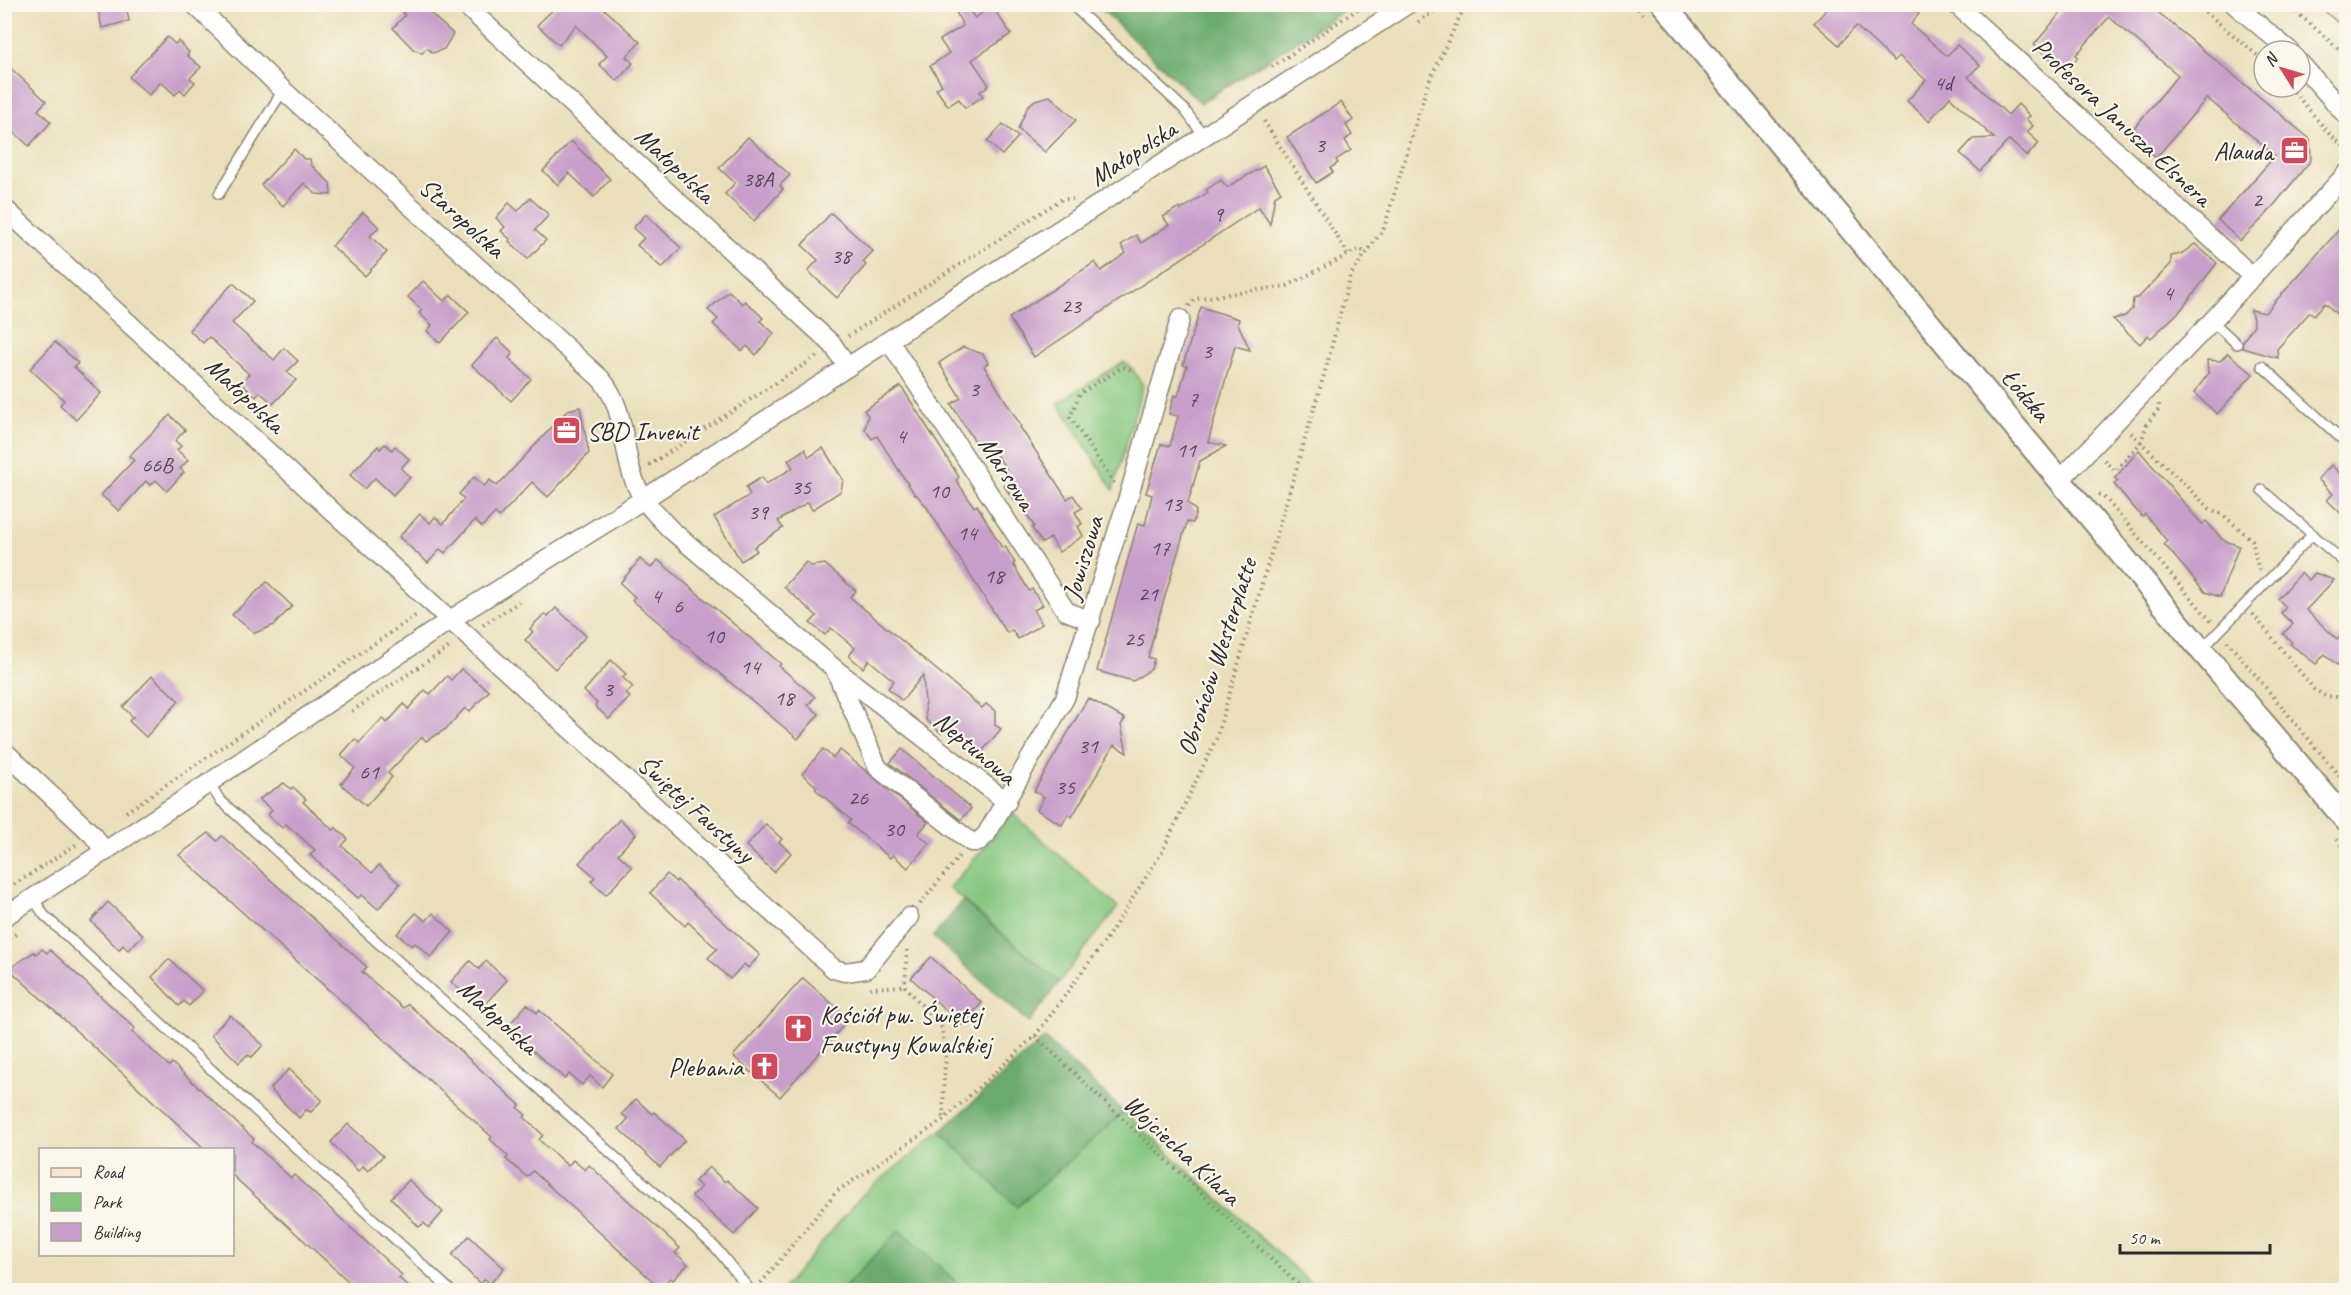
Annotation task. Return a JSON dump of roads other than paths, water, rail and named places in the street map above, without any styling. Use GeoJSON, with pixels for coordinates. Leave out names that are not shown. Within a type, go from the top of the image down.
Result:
{"type":"FeatureCollection","features":[{"type":"Feature","properties":{"kind":"main road"},"geometry":{"type":"LineString","coordinates":[[2337,4],[2346,12]]}},
{"type":"Feature","properties":{"kind":"street","name":"Staropolska"},"geometry":{"type":"LineString","coordinates":[[194,4],[283,90],[601,379],[614,396],[633,476],[644,499]]}},
{"type":"Feature","properties":{"kind":"street","name":"Małopolska"},"geometry":{"type":"LineString","coordinates":[[464,4],[833,345],[847,367]]}},
{"type":"Feature","properties":{"kind":"street","name":"Małopolska"},"geometry":{"type":"LineString","coordinates":[[4,917],[209,783],[450,620],[644,499],[1407,4]]}},
{"type":"Feature","properties":{"kind":"street","name":"Łódzka"},"geometry":{"type":"LineString","coordinates":[[1663,4],[2201,650],[2346,820]]}},
{"type":"Feature","properties":{"kind":"street","name":"Profesora Janusza Elsnera"},"geometry":{"type":"LineString","coordinates":[[1956,4],[2253,277]]}},
{"type":"Feature","properties":{"kind":"street"},"geometry":{"type":"LineString","coordinates":[[2234,4],[2276,39]]}},
{"type":"Feature","properties":{"kind":"street"},"geometry":{"type":"LineString","coordinates":[[2312,77],[2346,115]]}},
{"type":"Feature","properties":{"kind":"street"},"geometry":{"type":"LineString","coordinates":[[2060,480],[2212,321],[2346,174]]}},
{"type":"Feature","properties":{"kind":"street","name":"Małopolska"},"geometry":{"type":"LineString","coordinates":[[4,208],[450,620]]}},
{"type":"Feature","properties":{"kind":"street","name":"Jowiszowa"},"geometry":{"type":"LineString","coordinates":[[1007,802],[1065,698],[1091,621],[1180,319]]}},
{"type":"Feature","properties":{"kind":"street","name":"Marsowa"},"geometry":{"type":"LineString","coordinates":[[889,340],[1066,611],[1091,621]]}},
{"type":"Feature","properties":{"kind":"street","name":"Neptunowa"},"geometry":{"type":"LineString","coordinates":[[644,499],[670,529],[835,669],[1007,802],[986,835],[978,842],[971,842],[878,768],[835,669]]}},
{"type":"Feature","properties":{"kind":"street","name":"Świętej Faustyny"},"geometry":{"type":"LineString","coordinates":[[450,620],[834,969],[856,972],[866,969],[909,917]]}},
{"type":"Feature","properties":{"kind":"street"},"geometry":{"type":"LineString","coordinates":[[4,752],[93,835],[105,852]]}},
{"type":"Feature","properties":{"kind":"lane","name":"Małopolska"},"geometry":{"type":"LineString","coordinates":[[1071,4],[1184,109],[1204,136]]}},
{"type":"Feature","properties":{"kind":"lane"},"geometry":{"type":"LineString","coordinates":[[219,194],[283,90]]}},
{"type":"Feature","properties":{"kind":"lane"},"geometry":{"type":"LineString","coordinates":[[2212,321],[2237,344]]}},
{"type":"Feature","properties":{"kind":"lane"},"geometry":{"type":"LineString","coordinates":[[2262,366],[2346,443]]}},
{"type":"Feature","properties":{"kind":"lane"},"geometry":{"type":"LineString","coordinates":[[2262,490],[2346,564]]}},
{"type":"Feature","properties":{"kind":"lane"},"geometry":{"type":"LineString","coordinates":[[2201,650],[2313,534]]}},
{"type":"Feature","properties":{"kind":"lane","name":"Małopolska"},"geometry":{"type":"LineString","coordinates":[[209,783],[219,800],[716,1248],[750,1290]]}},
{"type":"Feature","properties":{"kind":"lane"},"geometry":{"type":"LineString","coordinates":[[33,898],[44,915],[450,1290]]}},
{"type":"Feature","properties":{"kind":"place","name":"Alauda"},"geometry":{"type":"Point","coordinates":[2294,151]}},
{"type":"Feature","properties":{"kind":"place","name":"SBD Invenit"},"geometry":{"type":"Point","coordinates":[566,431]}},
{"type":"Feature","properties":{"kind":"place","name":"Kościół pw. Świętej Faustyny Kowalskiej"},"geometry":{"type":"Point","coordinates":[799,1029]}},
{"type":"Feature","properties":{"kind":"place","name":"Plebania"},"geometry":{"type":"Point","coordinates":[764,1067]}}]}
